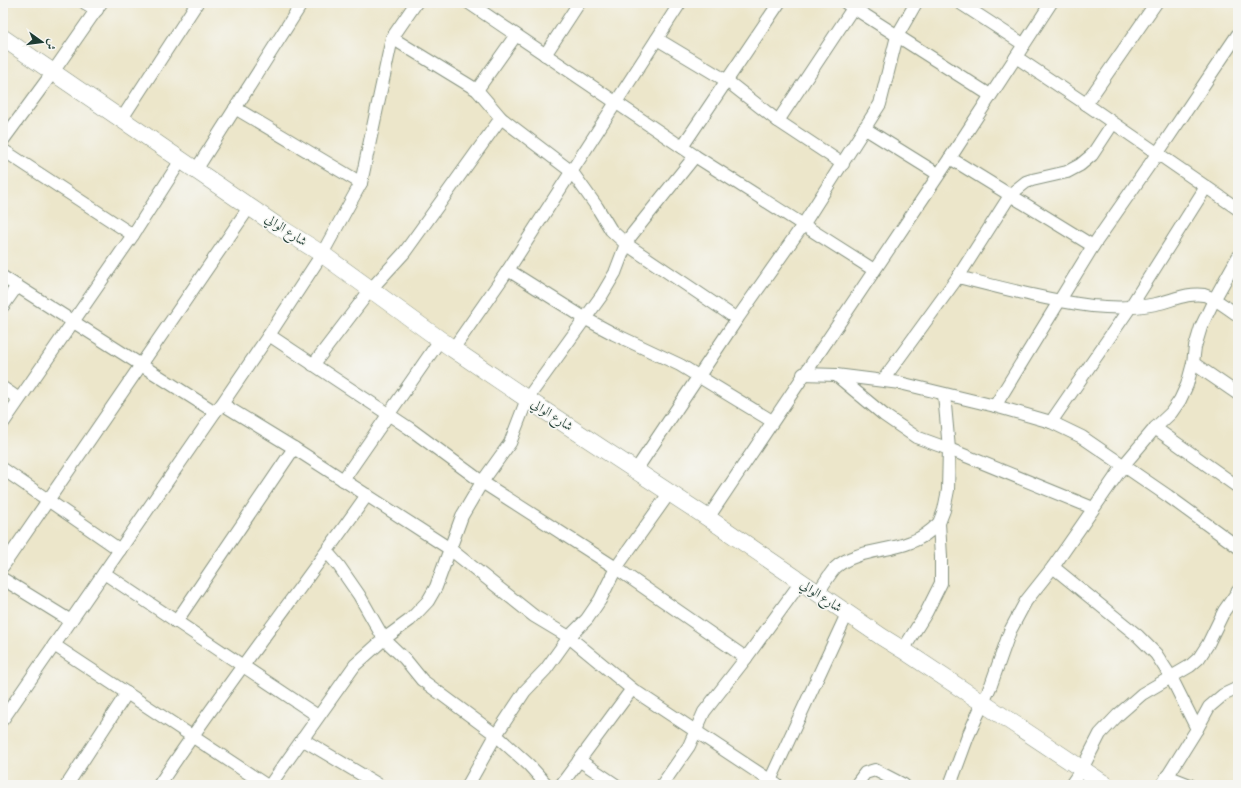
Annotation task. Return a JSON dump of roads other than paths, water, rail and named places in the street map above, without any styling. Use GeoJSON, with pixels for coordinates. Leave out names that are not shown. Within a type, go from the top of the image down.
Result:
{"type":"FeatureCollection","features":[{"type":"Feature","properties":{"kind":"main road","name":"شارع الوالي"},"geometry":{"type":"LineString","coordinates":[[3,38],[121,120],[322,254],[446,344],[527,399],[670,492],[847,614],[1106,785]]}},
{"type":"Feature","properties":{"kind":"street"},"geometry":{"type":"LineString","coordinates":[[3,140],[99,7],[85,3]]}},
{"type":"Feature","properties":{"kind":"street"},"geometry":{"type":"LineString","coordinates":[[121,120],[197,3]]}},
{"type":"Feature","properties":{"kind":"street"},"geometry":{"type":"LineString","coordinates":[[196,170],[302,3]]}},
{"type":"Feature","properties":{"kind":"street"},"geometry":{"type":"LineString","coordinates":[[3,719],[269,336],[322,254],[361,184],[392,38],[416,3]]}},
{"type":"Feature","properties":{"kind":"street"},"geometry":{"type":"LineString","coordinates":[[546,54],[579,3]]}},
{"type":"Feature","properties":{"kind":"street"},"geometry":{"type":"LineString","coordinates":[[343,480],[388,414],[508,270],[680,3]]}},
{"type":"Feature","properties":{"kind":"street"},"geometry":{"type":"LineString","coordinates":[[682,147],[779,3]]}},
{"type":"Feature","properties":{"kind":"street"},"geometry":{"type":"LineString","coordinates":[[636,470],[803,225],[880,104],[897,36],[916,3]]}},
{"type":"Feature","properties":{"kind":"street"},"geometry":{"type":"LineString","coordinates":[[960,3],[1023,44]]}},
{"type":"Feature","properties":{"kind":"street"},"geometry":{"type":"LineString","coordinates":[[708,518],[803,374],[950,158],[1051,3]]}},
{"type":"Feature","properties":{"kind":"street"},"geometry":{"type":"LineString","coordinates":[[1086,104],[1156,3]]}},
{"type":"Feature","properties":{"kind":"street"},"geometry":{"type":"LineString","coordinates":[[477,5],[516,35],[695,156],[874,270]]}},
{"type":"Feature","properties":{"kind":"street"},"geometry":{"type":"LineString","coordinates":[[778,121],[850,5],[990,95]]}},
{"type":"Feature","properties":{"kind":"street"},"geometry":{"type":"LineString","coordinates":[[995,406],[1093,246],[1238,34]]}},
{"type":"Feature","properties":{"kind":"street"},"geometry":{"type":"LineString","coordinates":[[477,90],[516,35]]}},
{"type":"Feature","properties":{"kind":"street"},"geometry":{"type":"LineString","coordinates":[[392,38],[477,90],[501,118],[572,172],[597,206],[611,230],[626,244],[738,319]]}},
{"type":"Feature","properties":{"kind":"street"},"geometry":{"type":"LineString","coordinates":[[658,39],[727,81],[778,121],[843,164]]}},
{"type":"Feature","properties":{"kind":"street"},"geometry":{"type":"LineString","coordinates":[[1016,57],[1238,209]]}},
{"type":"Feature","properties":{"kind":"street"},"geometry":{"type":"LineString","coordinates":[[235,108],[361,184]]}},
{"type":"Feature","properties":{"kind":"street"},"geometry":{"type":"LineString","coordinates":[[313,365],[371,289],[404,253],[501,118]]}},
{"type":"Feature","properties":{"kind":"street"},"geometry":{"type":"LineString","coordinates":[[883,380],[958,278],[1011,194],[1026,182],[1067,172],[1080,165],[1092,155],[1113,123]]}},
{"type":"Feature","properties":{"kind":"street"},"geometry":{"type":"LineString","coordinates":[[864,128],[938,174]]}},
{"type":"Feature","properties":{"kind":"street"},"geometry":{"type":"LineString","coordinates":[[3,150],[133,235]]}},
{"type":"Feature","properties":{"kind":"street"},"geometry":{"type":"LineString","coordinates":[[270,785],[355,665],[410,620],[428,601],[436,587],[462,516],[482,482],[510,444],[527,399],[602,295],[626,244],[636,229],[695,156]]}},
{"type":"Feature","properties":{"kind":"street"},"geometry":{"type":"LineString","coordinates":[[950,158],[1011,194],[1093,246]]}},
{"type":"Feature","properties":{"kind":"street"},"geometry":{"type":"LineString","coordinates":[[3,423],[133,235],[181,160]]}},
{"type":"Feature","properties":{"kind":"street"},"geometry":{"type":"LineString","coordinates":[[1051,422],[1130,306],[1206,186]]}},
{"type":"Feature","properties":{"kind":"street"},"geometry":{"type":"LineString","coordinates":[[3,566],[250,206]]}},
{"type":"Feature","properties":{"kind":"street"},"geometry":{"type":"LineString","coordinates":[[950,785],[1010,631],[1026,601],[1053,567],[1123,466],[1155,428],[1171,413],[1180,400],[1187,385],[1201,327],[1238,257]]}},
{"type":"Feature","properties":{"kind":"street"},"geometry":{"type":"LineString","coordinates":[[508,270],[586,319],[680,365],[772,421]]}},
{"type":"Feature","properties":{"kind":"street"},"geometry":{"type":"LineString","coordinates":[[3,277],[142,365],[294,448],[450,549],[534,616],[569,637],[632,689],[771,783],[847,614]]}},
{"type":"Feature","properties":{"kind":"street"},"geometry":{"type":"LineString","coordinates":[[958,278],[1058,301],[1093,306],[1155,304],[1195,295],[1204,295],[1238,315]]}},
{"type":"Feature","properties":{"kind":"street"},"geometry":{"type":"LineString","coordinates":[[3,306],[17,286]]}},
{"type":"Feature","properties":{"kind":"street"},"geometry":{"type":"LineString","coordinates":[[269,336],[388,414],[482,482],[616,568],[746,658]]}},
{"type":"Feature","properties":{"kind":"street"},"geometry":{"type":"LineString","coordinates":[[1192,363],[1238,394]]}},
{"type":"Feature","properties":{"kind":"street"},"geometry":{"type":"LineString","coordinates":[[803,374],[836,375],[883,380],[920,387],[1051,422],[1082,437],[1168,496],[1238,547]]}},
{"type":"Feature","properties":{"kind":"street"},"geometry":{"type":"LineString","coordinates":[[836,375],[884,415],[916,437],[949,448],[1093,508]]}},
{"type":"Feature","properties":{"kind":"street"},"geometry":{"type":"LineString","coordinates":[[3,388],[20,399]]}},
{"type":"Feature","properties":{"kind":"street"},"geometry":{"type":"LineString","coordinates":[[818,593],[835,568],[844,561],[910,543],[930,532],[939,523],[944,510],[948,490],[949,448],[944,394]]}},
{"type":"Feature","properties":{"kind":"street"},"geometry":{"type":"LineString","coordinates":[[1155,428],[1238,487]]}},
{"type":"Feature","properties":{"kind":"street"},"geometry":{"type":"LineString","coordinates":[[176,622],[294,448]]}},
{"type":"Feature","properties":{"kind":"street"},"geometry":{"type":"LineString","coordinates":[[3,469],[120,550]]}},
{"type":"Feature","properties":{"kind":"street"},"geometry":{"type":"LineString","coordinates":[[468,785],[496,735],[525,692],[546,669],[569,637],[587,619],[600,600],[616,568],[670,492]]}},
{"type":"Feature","properties":{"kind":"street"},"geometry":{"type":"LineString","coordinates":[[159,785],[242,666],[327,552],[367,495]]}},
{"type":"Feature","properties":{"kind":"street"},"geometry":{"type":"LineString","coordinates":[[903,650],[926,613],[941,583],[939,523]]}},
{"type":"Feature","properties":{"kind":"street"},"geometry":{"type":"LineString","coordinates":[[327,552],[339,566],[359,595],[384,640],[405,659],[422,680],[496,735],[529,765],[547,785]]}},
{"type":"Feature","properties":{"kind":"street"},"geometry":{"type":"LineString","coordinates":[[1053,567],[1138,636],[1156,654],[1171,676],[1198,729]]}},
{"type":"Feature","properties":{"kind":"street"},"geometry":{"type":"LineString","coordinates":[[104,573],[318,716]]}},
{"type":"Feature","properties":{"kind":"street"},"geometry":{"type":"LineString","coordinates":[[3,579],[71,621]]}},
{"type":"Feature","properties":{"kind":"street"},"geometry":{"type":"LineString","coordinates":[[662,785],[689,746],[704,712],[746,658],[801,582]]}},
{"type":"Feature","properties":{"kind":"street"},"geometry":{"type":"LineString","coordinates":[[1071,785],[1082,769],[1100,734],[1118,715],[1137,698],[1171,676],[1190,666],[1199,658],[1208,644],[1224,610],[1238,591]]}},
{"type":"Feature","properties":{"kind":"street"},"geometry":{"type":"LineString","coordinates":[[54,645],[266,785]]}},
{"type":"Feature","properties":{"kind":"street"},"geometry":{"type":"LineString","coordinates":[[1190,785],[1164,781],[1198,729],[1209,707],[1223,695],[1238,688]]}},
{"type":"Feature","properties":{"kind":"street"},"geometry":{"type":"LineString","coordinates":[[561,785],[632,689]]}},
{"type":"Feature","properties":{"kind":"street"},"geometry":{"type":"LineString","coordinates":[[67,785],[127,693]]}},
{"type":"Feature","properties":{"kind":"street"},"geometry":{"type":"LineString","coordinates":[[302,739],[379,785]]}},
{"type":"Feature","properties":{"kind":"street"},"geometry":{"type":"LineString","coordinates":[[579,760],[616,785]]}},
{"type":"Feature","properties":{"kind":"street"},"geometry":{"type":"LineString","coordinates":[[856,785],[865,773],[874,770],[904,785]]}}]}
